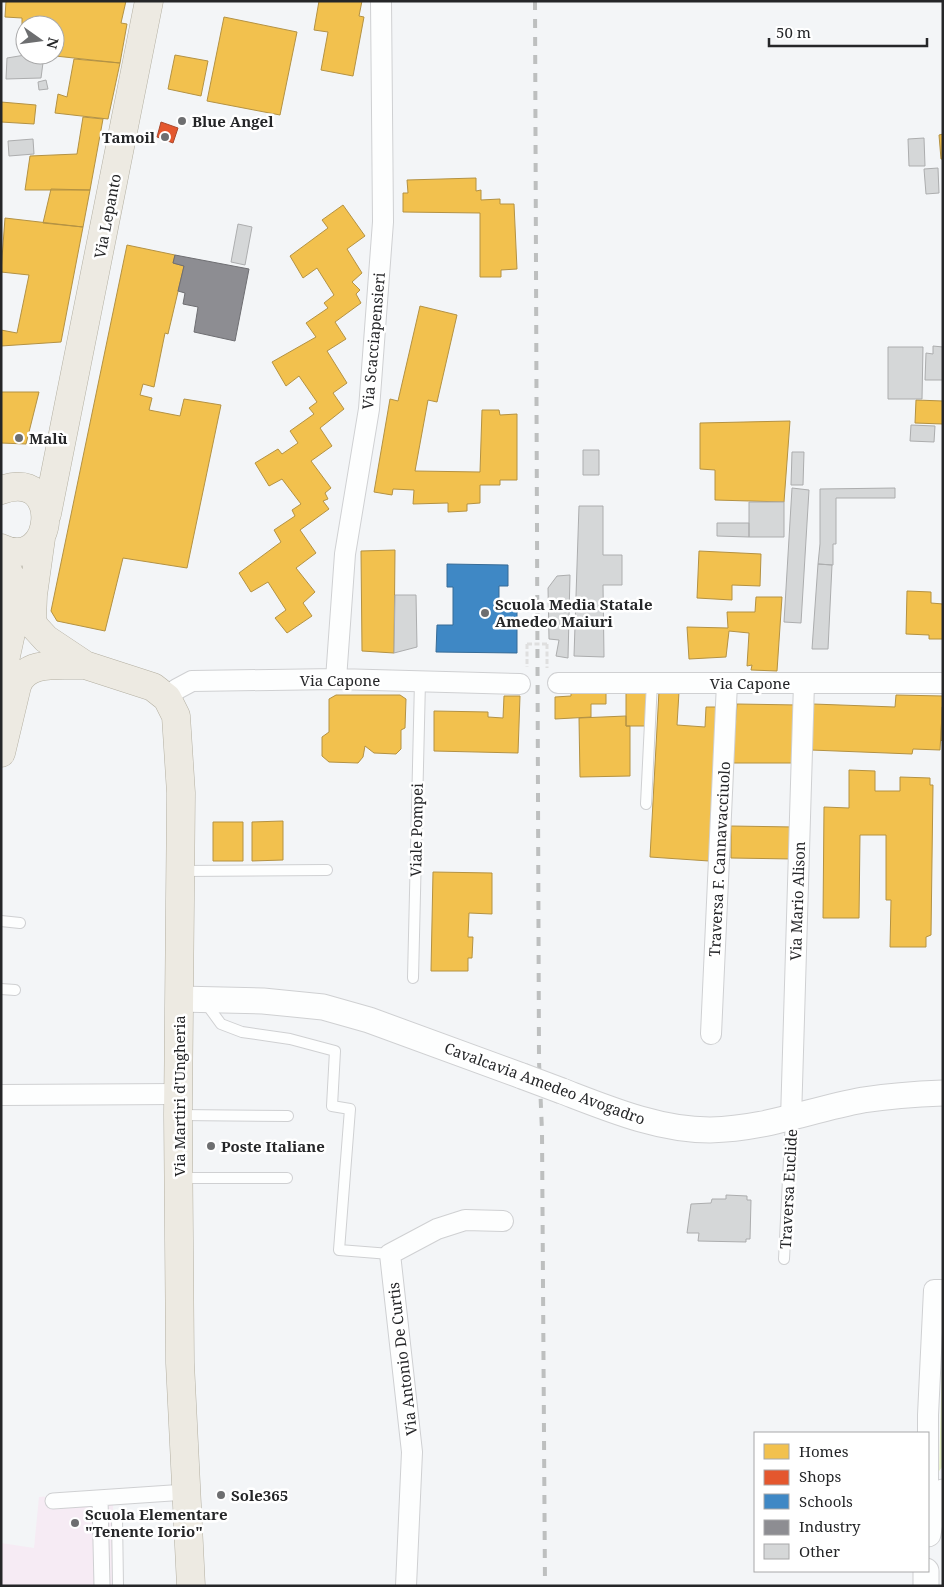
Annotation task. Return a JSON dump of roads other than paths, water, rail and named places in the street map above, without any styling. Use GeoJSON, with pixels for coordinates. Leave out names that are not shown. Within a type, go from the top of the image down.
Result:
{"type":"FeatureCollection","features":[{"type":"Feature","properties":{"kind":"main road","name":"Via Lepanto"},"geometry":{"type":"LineString","coordinates":[[85,665],[46,639],[35,627],[32,620],[33,595],[44,526],[65,431],[149,1]]}},
{"type":"Feature","properties":{"kind":"main road","name":"Via Lepanto"},"geometry":{"type":"LineString","coordinates":[[11,489],[48,458],[65,431]]}},
{"type":"Feature","properties":{"kind":"main road"},"geometry":{"type":"LineString","coordinates":[[1,548],[15,551],[25,550],[34,545],[44,526],[38,496],[11,489]]}},
{"type":"Feature","properties":{"kind":"main road"},"geometry":{"type":"LineString","coordinates":[[1,556],[13,582],[8,610],[1,680]]}},
{"type":"Feature","properties":{"kind":"main road"},"geometry":{"type":"LineString","coordinates":[[1,753],[17,686],[24,672],[38,667],[85,665],[141,682],[153,687],[167,698]]}},
{"type":"Feature","properties":{"kind":"main road","name":"Via Martiri d'Ungheria"},"geometry":{"type":"LineString","coordinates":[[167,698],[176,716],[178,732],[181,793],[180,871],[191,999],[178,1105],[180,1363],[191,1586]]}},
{"type":"Feature","properties":{"kind":"street","name":"Via Scacciapensieri"},"geometry":{"type":"LineString","coordinates":[[336,679],[345,554],[368,409],[383,222],[381,1]]}},
{"type":"Feature","properties":{"kind":"street","name":"Via Capone"},"geometry":{"type":"LineString","coordinates":[[167,698],[177,689],[192,681],[336,679],[520,684]]}},
{"type":"Feature","properties":{"kind":"street","name":"Via Mario Alison"},"geometry":{"type":"LineString","coordinates":[[791,1119],[804,682]]}},
{"type":"Feature","properties":{"kind":"street","name":"Via Capone"},"geometry":{"type":"LineString","coordinates":[[558,683],[943,683]]}},
{"type":"Feature","properties":{"kind":"street","name":"Traversa F. Cannavacciuolo"},"geometry":{"type":"LineString","coordinates":[[711,1034],[728,683]]}},
{"type":"Feature","properties":{"kind":"street","name":"Cavalcavia Amedeo Avogadro"},"geometry":{"type":"LineString","coordinates":[[191,999],[284,1002],[346,1012],[640,1119],[686,1128],[708,1130],[745,1128],[791,1119],[862,1100],[943,1093]]}},
{"type":"Feature","properties":{"kind":"street"},"geometry":{"type":"LineString","coordinates":[[1,1094],[178,1105]]}},
{"type":"Feature","properties":{"kind":"street"},"geometry":{"type":"LineString","coordinates":[[390,1254],[437,1228],[465,1220],[503,1222]]}},
{"type":"Feature","properties":{"kind":"street","name":"Via Antonio De Curtis"},"geometry":{"type":"LineString","coordinates":[[390,1254],[412,1452],[406,1586]]}},
{"type":"Feature","properties":{"kind":"street"},"geometry":{"type":"LineString","coordinates":[[928,1432],[934,1290],[943,1290]]}},
{"type":"Feature","properties":{"kind":"street"},"geometry":{"type":"LineString","coordinates":[[53,1501],[186,1492]]}},
{"type":"Feature","properties":{"kind":"street"},"geometry":{"type":"LineString","coordinates":[[929,1529],[936,1504],[943,1492]]}},
{"type":"Feature","properties":{"kind":"street"},"geometry":{"type":"LineString","coordinates":[[100,1498],[102,1586]]}},
{"type":"Feature","properties":{"kind":"street"},"geometry":{"type":"LineString","coordinates":[[926,1572],[926,1586]]}},
{"type":"Feature","properties":{"kind":"lane","name":"Viale Pompei"},"geometry":{"type":"LineString","coordinates":[[413,978],[420,681]]}},
{"type":"Feature","properties":{"kind":"lane"},"geometry":{"type":"LineString","coordinates":[[646,804],[652,682]]}},
{"type":"Feature","properties":{"kind":"lane"},"geometry":{"type":"LineString","coordinates":[[180,871],[327,870]]}},
{"type":"Feature","properties":{"kind":"lane"},"geometry":{"type":"LineString","coordinates":[[1,921],[20,923]]}},
{"type":"Feature","properties":{"kind":"lane"},"geometry":{"type":"LineString","coordinates":[[1,989],[15,990]]}},
{"type":"Feature","properties":{"kind":"lane"},"geometry":{"type":"LineString","coordinates":[[191,999],[221,1024],[242,1032],[290,1039],[335,1051],[332,1106],[350,1109],[339,1250],[390,1254]]}},
{"type":"Feature","properties":{"kind":"lane"},"geometry":{"type":"LineString","coordinates":[[178,1105],[288,1116]]}},
{"type":"Feature","properties":{"kind":"lane","name":"Traversa Euclide"},"geometry":{"type":"LineString","coordinates":[[784,1259],[791,1119]]}},
{"type":"Feature","properties":{"kind":"lane"},"geometry":{"type":"LineString","coordinates":[[178,1178],[287,1178]]}},
{"type":"Feature","properties":{"kind":"lane"},"geometry":{"type":"LineString","coordinates":[[117,1517],[118,1586]]}},
{"type":"Feature","properties":{"kind":"railway"},"geometry":{"type":"LineString","coordinates":[[535,1],[539,1061],[542,1131],[545,1586]]}},
{"type":"Feature","properties":{"kind":"place","name":"Blue Angel"},"geometry":{"type":"Point","coordinates":[182,121]}},
{"type":"Feature","properties":{"kind":"place","name":"Tamoil"},"geometry":{"type":"Point","coordinates":[165,137]}},
{"type":"Feature","properties":{"kind":"place","name":"Malù"},"geometry":{"type":"Point","coordinates":[19,438]}},
{"type":"Feature","properties":{"kind":"place","name":"Scuola Media Statale Amedeo Maiuri"},"geometry":{"type":"Point","coordinates":[485,613]}},
{"type":"Feature","properties":{"kind":"place","name":"Poste Italiane"},"geometry":{"type":"Point","coordinates":[211,1146]}},
{"type":"Feature","properties":{"kind":"place","name":"Sole365"},"geometry":{"type":"Point","coordinates":[221,1495]}},
{"type":"Feature","properties":{"kind":"place","name":"Scuola Elementare \"Tenente Iorio\""},"geometry":{"type":"Point","coordinates":[75,1523]}}]}
